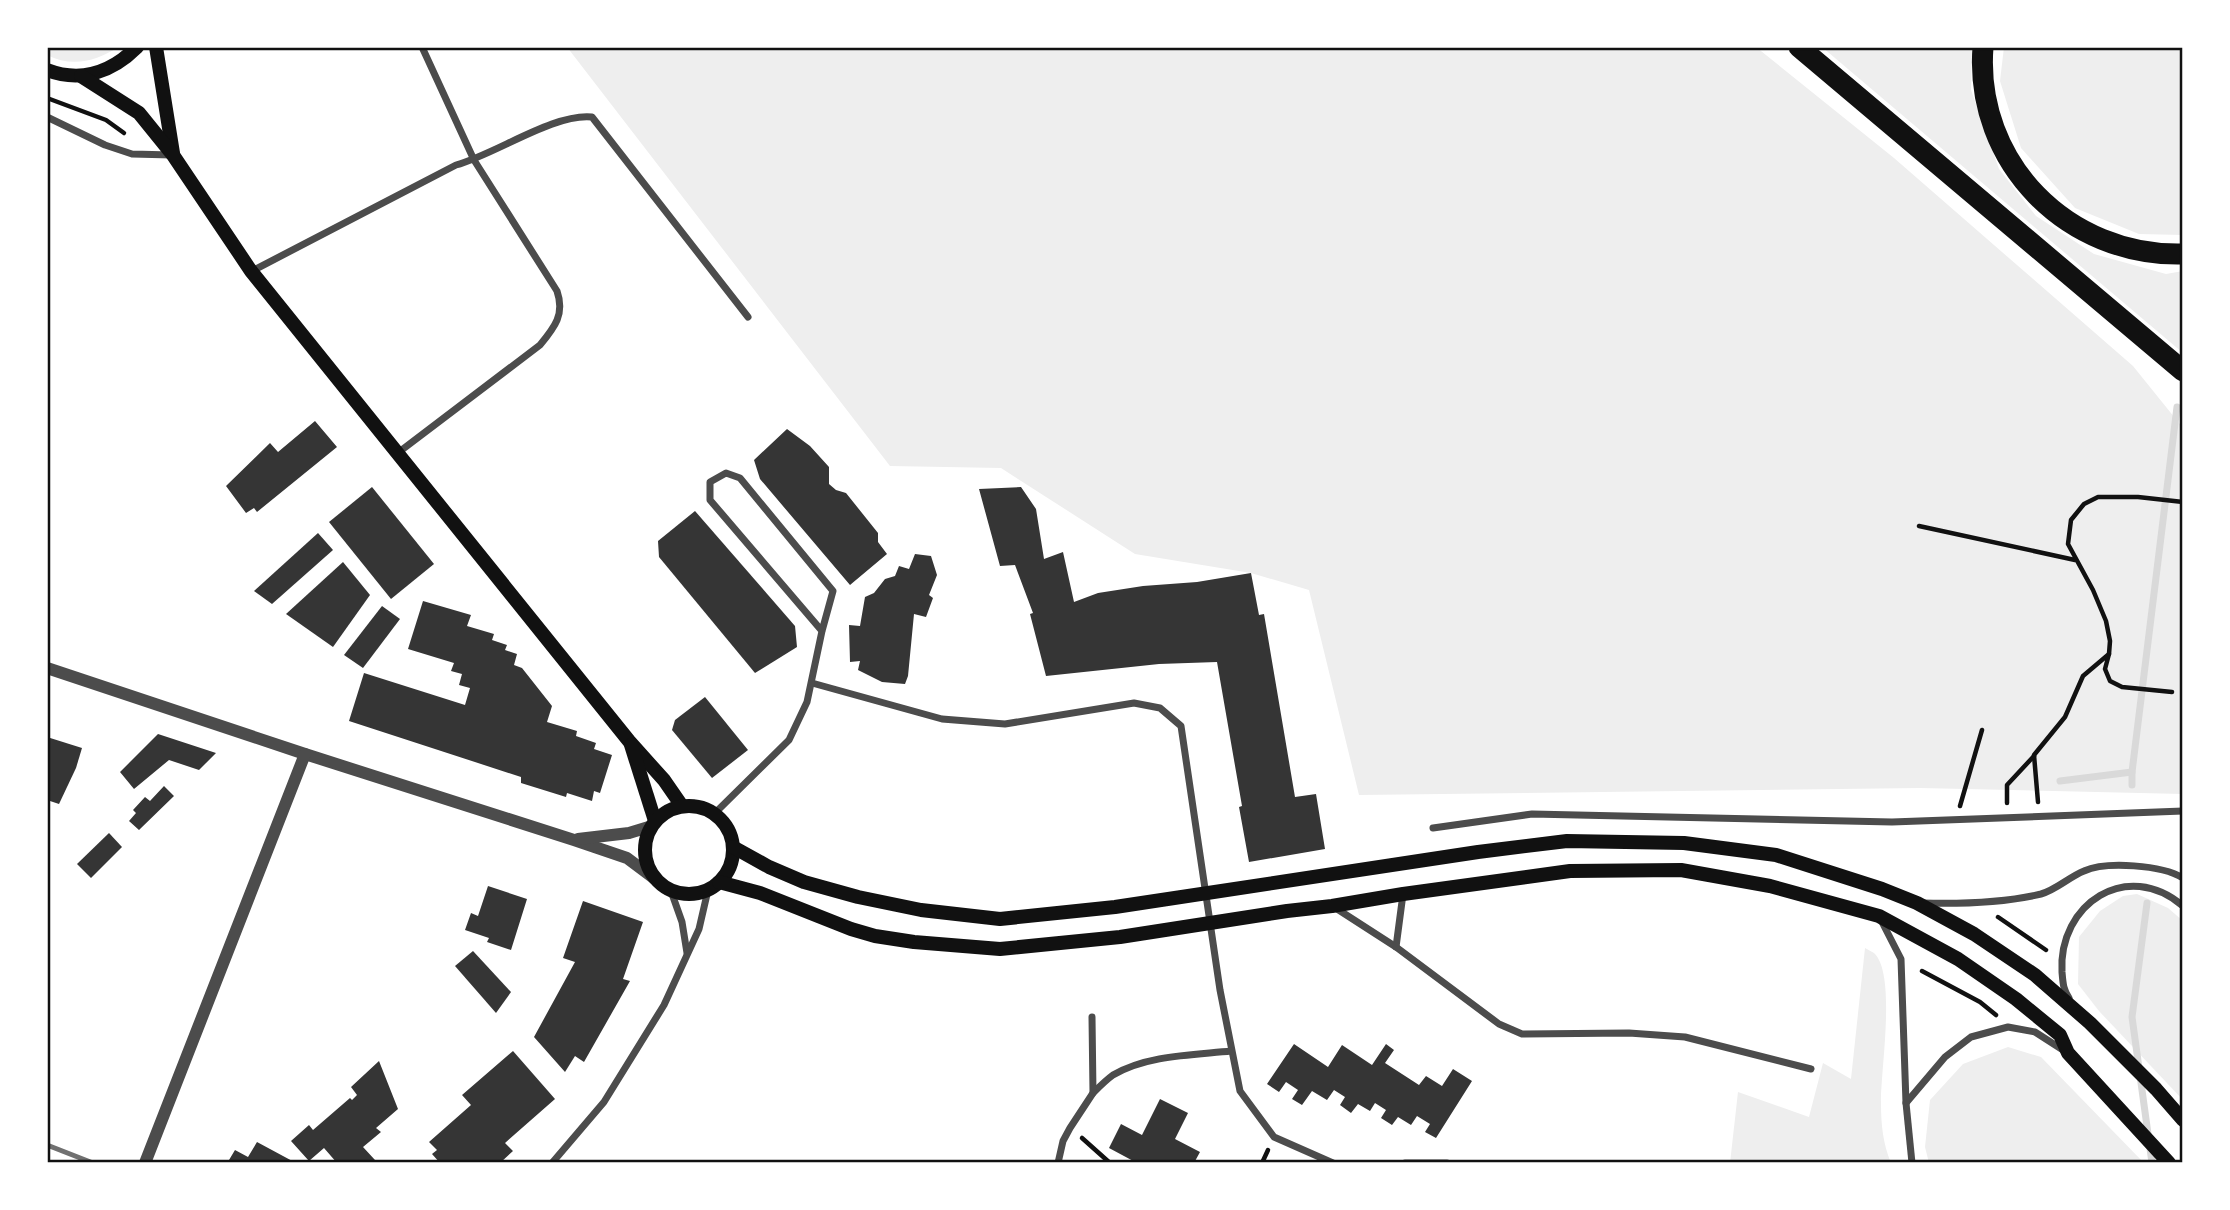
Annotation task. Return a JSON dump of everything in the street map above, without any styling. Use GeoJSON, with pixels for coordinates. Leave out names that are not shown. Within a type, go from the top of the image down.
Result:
{"type":"FeatureCollection","features":[{"type":"Feature","properties":{"kind":"highway"},"geometry":{"type":"LineString","coordinates":[[1799,47],[2183,372]]}},
{"type":"Feature","properties":{"kind":"highway"},"geometry":{"type":"LineString","coordinates":[[1983,47],[1982,66],[1992,121],[2016,172],[2038,198],[2067,222],[2104,242],[2156,254],[2183,254]]}},
{"type":"Feature","properties":{"kind":"main road"},"geometry":{"type":"LineString","coordinates":[[47,71],[58,75],[81,76],[104,71],[124,60],[137,47]]}},
{"type":"Feature","properties":{"kind":"main road"},"geometry":{"type":"LineString","coordinates":[[156,47],[173,155]]}},
{"type":"Feature","properties":{"kind":"main road"},"geometry":{"type":"LineString","coordinates":[[81,76],[139,113],[173,155],[251,271],[629,741],[664,780],[682,806]]}},
{"type":"Feature","properties":{"kind":"main road"},"geometry":{"type":"LineString","coordinates":[[629,741],[654,823]]}},
{"type":"Feature","properties":{"kind":"main road"},"geometry":{"type":"LineString","coordinates":[[682,806],[703,808],[714,814],[724,823],[733,847],[727,872],[714,886],[696,894],[671,891],[655,879],[648,867],[646,838],[654,823],[670,810],[682,806]]}},
{"type":"Feature","properties":{"kind":"main road"},"geometry":{"type":"LineString","coordinates":[[733,847],[804,882],[858,897],[921,910],[1000,919],[1115,907],[1567,841],[1684,843],[1776,855],[1917,903],[1974,934],[2035,975],[2090,1023],[2183,1120]]}},
{"type":"Feature","properties":{"kind":"main road"},"geometry":{"type":"LineString","coordinates":[[714,886],[760,893],[875,936],[1000,949],[1120,937],[1570,871],[1681,870],[1770,886],[1880,916],[1958,959],[2016,999],[2060,1035],[2068,1054],[2169,1163]]}},
{"type":"Feature","properties":{"kind":"street"},"geometry":{"type":"LineString","coordinates":[[399,452],[540,345],[554,328],[562,306],[557,292],[474,160],[422,47]]}},
{"type":"Feature","properties":{"kind":"street"},"geometry":{"type":"LineString","coordinates":[[251,271],[456,165],[474,160],[563,120],[580,116],[592,117],[747,317]]}},
{"type":"Feature","properties":{"kind":"street"},"geometry":{"type":"LineString","coordinates":[[47,117],[106,145],[132,154],[173,155]]}},
{"type":"Feature","properties":{"kind":"street"},"geometry":{"type":"LineString","coordinates":[[714,814],[789,740],[807,702],[833,591],[740,478],[726,473],[710,482],[710,500],[822,631]]}},
{"type":"Feature","properties":{"kind":"street"},"geometry":{"type":"LineString","coordinates":[[47,668],[305,754],[574,839],[627,858],[655,879]]}},
{"type":"Feature","properties":{"kind":"street"},"geometry":{"type":"LineString","coordinates":[[812,684],[942,719],[1005,724],[1134,703],[1160,708],[1181,726],[1201,870],[1240,1091],[1274,1137],[1333,1163]]}},
{"type":"Feature","properties":{"kind":"street"},"geometry":{"type":"LineString","coordinates":[[145,1163],[305,754]]}},
{"type":"Feature","properties":{"kind":"street"},"geometry":{"type":"LineString","coordinates":[[1433,828],[1532,814],[1892,822],[2183,811]]}},
{"type":"Feature","properties":{"kind":"street"},"geometry":{"type":"LineString","coordinates":[[574,839],[629,833],[654,823]]}},
{"type":"Feature","properties":{"kind":"street"},"geometry":{"type":"LineString","coordinates":[[1917,903],[1990,902],[2044,893],[2086,870],[2128,865],[2173,871],[2183,878]]}},
{"type":"Feature","properties":{"kind":"street"},"geometry":{"type":"LineString","coordinates":[[552,1163],[604,1102],[664,1004],[699,929],[714,886]]}},
{"type":"Feature","properties":{"kind":"street"},"geometry":{"type":"LineString","coordinates":[[2090,1023],[2063,990],[2061,957],[2072,925],[2090,902],[2113,888],[2139,886],[2168,894],[2183,906]]}},
{"type":"Feature","properties":{"kind":"street"},"geometry":{"type":"LineString","coordinates":[[671,891],[682,922],[687,954]]}},
{"type":"Feature","properties":{"kind":"street"},"geometry":{"type":"LineString","coordinates":[[1396,947],[1403,894]]}},
{"type":"Feature","properties":{"kind":"street"},"geometry":{"type":"LineString","coordinates":[[1332,906],[1396,947],[1499,1024],[1522,1034],[1629,1032],[1685,1037],[1811,1069]]}},
{"type":"Feature","properties":{"kind":"street"},"geometry":{"type":"LineString","coordinates":[[1880,916],[1901,959],[1906,1103],[1912,1163]]}},
{"type":"Feature","properties":{"kind":"street"},"geometry":{"type":"LineString","coordinates":[[1091,1017],[1093,1093]]}},
{"type":"Feature","properties":{"kind":"street"},"geometry":{"type":"LineString","coordinates":[[1906,1103],[1945,1057],[1971,1037],[2008,1027],[2022,1029],[2035,1032],[2068,1054]]}},
{"type":"Feature","properties":{"kind":"street"},"geometry":{"type":"LineString","coordinates":[[1058,1163],[1063,1141],[1070,1128],[1093,1093],[1111,1076],[1129,1067],[1164,1059],[1231,1051]]}},
{"type":"Feature","properties":{"kind":"street"},"geometry":{"type":"LineString","coordinates":[[1405,1163],[1447,1163]]}},
{"type":"Feature","properties":{"kind":"path"},"geometry":{"type":"LineString","coordinates":[[47,98],[106,120],[134,141],[132,154]]}},
{"type":"Feature","properties":{"kind":"path"},"geometry":{"type":"LineString","coordinates":[[2172,692],[2122,687],[2110,681],[2105,669],[2110,641],[2106,621],[2068,544],[2071,520],[2084,503],[2098,497],[2183,502]]}},
{"type":"Feature","properties":{"kind":"path"},"geometry":{"type":"LineString","coordinates":[[1919,526],[2076,560]]}},
{"type":"Feature","properties":{"kind":"path"},"geometry":{"type":"LineString","coordinates":[[2008,818],[2007,785],[2065,717],[2083,677],[2109,654]]}},
{"type":"Feature","properties":{"kind":"path"},"geometry":{"type":"LineString","coordinates":[[1956,820],[1982,730]]}},
{"type":"Feature","properties":{"kind":"path"},"geometry":{"type":"LineString","coordinates":[[2034,755],[2040,817]]}},
{"type":"Feature","properties":{"kind":"path"},"geometry":{"type":"LineString","coordinates":[[1994,915],[2046,950]]}},
{"type":"Feature","properties":{"kind":"path"},"geometry":{"type":"LineString","coordinates":[[1922,971],[1980,1002],[1996,1015]]}},
{"type":"Feature","properties":{"kind":"path"},"geometry":{"type":"LineString","coordinates":[[1070,1128],[1110,1163]]}},
{"type":"Feature","properties":{"kind":"shaded area"},"geometry":{"type":"Polygon","coordinates":[[[47,47],[118,47],[102,56],[75,62],[47,55],[47,47]]]}},
{"type":"Feature","properties":{"kind":"shaded area"},"geometry":{"type":"Polygon","coordinates":[[[567,47],[1756,47],[1894,158],[2133,366],[2183,428],[2183,794],[1920,788],[1359,795],[1309,590],[1251,573],[1135,554],[1001,468],[890,466],[567,47]]]}},
{"type":"Feature","properties":{"kind":"shaded area"},"geometry":{"type":"Polygon","coordinates":[[[1822,47],[1972,47],[1971,90],[1999,169],[2036,216],[2094,254],[2166,274],[2183,271],[2183,353],[1822,47]]]}},
{"type":"Feature","properties":{"kind":"shaded area"},"geometry":{"type":"Polygon","coordinates":[[[2004,47],[2183,47],[2183,235],[2139,234],[2075,208],[2021,148],[2000,81],[2004,47]]]}},
{"type":"Feature","properties":{"kind":"shaded area"},"geometry":{"type":"Polygon","coordinates":[[[2137,894],[2168,908],[2183,921],[2183,1100],[2099,1011],[2078,984],[2079,937],[2100,911],[2123,896],[2137,894]]]}},
{"type":"Feature","properties":{"kind":"shaded area"},"geometry":{"type":"Polygon","coordinates":[[[1865,948],[1874,953],[1881,964],[1885,981],[1886,1025],[1881,1111],[1884,1141],[1891,1163],[1730,1163],[1738,1092],[1809,1117],[1823,1063],[1851,1079],[1865,948]]]}},
{"type":"Feature","properties":{"kind":"shaded area"},"geometry":{"type":"Polygon","coordinates":[[[2008,1047],[2041,1057],[2144,1163],[1929,1163],[1925,1147],[1930,1100],[1963,1064],[2008,1047]]]}},
{"type":"Feature","properties":{"kind":"building"},"geometry":{"type":"Polygon","coordinates":[[[315,421],[337,447],[257,512],[254,508],[246,513],[226,486],[270,443],[278,452],[315,421]]]}},
{"type":"Feature","properties":{"kind":"building"},"geometry":{"type":"Polygon","coordinates":[[[787,429],[810,446],[829,467],[829,484],[846,493],[878,533],[878,542],[887,554],[850,585],[760,479],[754,460],[787,429]]]}},
{"type":"Feature","properties":{"kind":"building"},"geometry":{"type":"Polygon","coordinates":[[[372,487],[434,564],[391,599],[329,522],[372,487]]]}},
{"type":"Feature","properties":{"kind":"building"},"geometry":{"type":"Polygon","coordinates":[[[1021,487],[1036,509],[1044,559],[1063,552],[1074,602],[1098,593],[1251,573],[1259,615],[1264,614],[1295,797],[1316,794],[1325,849],[1249,862],[1217,662],[1159,664],[1046,676],[1030,614],[1033,613],[1015,565],[1000,566],[979,489],[1021,487]]]}},
{"type":"Feature","properties":{"kind":"building"},"geometry":{"type":"Polygon","coordinates":[[[695,511],[795,626],[797,647],[755,673],[659,557],[658,541],[695,511]]]}},
{"type":"Feature","properties":{"kind":"building"},"geometry":{"type":"Polygon","coordinates":[[[318,533],[333,550],[272,604],[254,591],[318,533]]]}},
{"type":"Feature","properties":{"kind":"building"},"geometry":{"type":"Polygon","coordinates":[[[915,554],[931,556],[937,575],[929,595],[933,598],[926,617],[914,614],[905,684],[882,682],[858,670],[860,661],[850,662],[849,625],[860,626],[865,597],[874,593],[885,579],[895,576],[899,566],[909,569],[915,554]]]}},
{"type":"Feature","properties":{"kind":"building"},"geometry":{"type":"Polygon","coordinates":[[[343,562],[370,595],[333,647],[286,614],[343,562]]]}},
{"type":"Feature","properties":{"kind":"building"},"geometry":{"type":"Polygon","coordinates":[[[423,601],[471,615],[467,626],[494,634],[492,640],[507,645],[505,650],[517,654],[514,665],[522,668],[552,706],[547,722],[577,731],[576,736],[596,743],[594,749],[612,755],[600,793],[594,791],[592,801],[567,793],[566,797],[521,783],[521,777],[349,721],[364,673],[465,705],[470,688],[459,685],[462,674],[451,671],[454,663],[408,649],[423,601]]]}},
{"type":"Feature","properties":{"kind":"building"},"geometry":{"type":"Polygon","coordinates":[[[382,606],[400,619],[363,668],[344,655],[382,606]]]}},
{"type":"Feature","properties":{"kind":"building"},"geometry":{"type":"Polygon","coordinates":[[[705,697],[748,750],[712,778],[672,730],[675,720],[705,697]]]}},
{"type":"Feature","properties":{"kind":"building"},"geometry":{"type":"Polygon","coordinates":[[[158,734],[216,753],[199,770],[169,760],[134,789],[120,772],[158,734]]]}},
{"type":"Feature","properties":{"kind":"building"},"geometry":{"type":"Polygon","coordinates":[[[47,737],[82,748],[59,804],[47,800],[47,737]]]}},
{"type":"Feature","properties":{"kind":"building"},"geometry":{"type":"Polygon","coordinates":[[[164,786],[174,796],[139,830],[129,821],[136,813],[133,810],[145,797],[150,801],[164,786]]]}},
{"type":"Feature","properties":{"kind":"building"},"geometry":{"type":"Polygon","coordinates":[[[109,833],[122,847],[91,878],[77,864],[109,833]]]}},
{"type":"Feature","properties":{"kind":"building"},"geometry":{"type":"Polygon","coordinates":[[[488,886],[527,899],[511,950],[487,942],[489,938],[465,930],[471,913],[478,916],[488,886]]]}},
{"type":"Feature","properties":{"kind":"building"},"geometry":{"type":"Polygon","coordinates":[[[583,901],[643,922],[623,979],[630,981],[584,1062],[575,1056],[565,1072],[534,1037],[575,962],[563,958],[583,901]]]}},
{"type":"Feature","properties":{"kind":"building"},"geometry":{"type":"Polygon","coordinates":[[[473,951],[511,992],[496,1013],[455,966],[473,951]]]}},
{"type":"Feature","properties":{"kind":"building"},"geometry":{"type":"Polygon","coordinates":[[[1294,1044],[1328,1067],[1342,1045],[1372,1065],[1386,1044],[1394,1050],[1385,1063],[1419,1085],[1426,1076],[1442,1086],[1453,1069],[1472,1081],[1436,1138],[1425,1132],[1430,1124],[1417,1116],[1411,1125],[1398,1117],[1392,1125],[1381,1118],[1386,1110],[1375,1103],[1370,1111],[1358,1104],[1351,1113],[1340,1105],[1345,1097],[1334,1090],[1327,1100],[1312,1091],[1302,1105],[1292,1099],[1298,1090],[1286,1082],[1279,1092],[1267,1084],[1294,1044]]]}},
{"type":"Feature","properties":{"kind":"building"},"geometry":{"type":"Polygon","coordinates":[[[513,1051],[555,1099],[505,1143],[513,1151],[500,1163],[440,1163],[432,1154],[437,1150],[429,1142],[471,1105],[462,1095],[513,1051]]]}},
{"type":"Feature","properties":{"kind":"building"},"geometry":{"type":"Polygon","coordinates":[[[379,1061],[398,1109],[376,1128],[381,1132],[363,1147],[375,1160],[372,1163],[337,1163],[324,1148],[309,1161],[291,1141],[309,1125],[313,1130],[350,1098],[352,1100],[357,1095],[351,1087],[379,1061]]]}},
{"type":"Feature","properties":{"kind":"building"},"geometry":{"type":"Polygon","coordinates":[[[1160,1099],[1188,1113],[1175,1139],[1200,1152],[1194,1163],[1137,1163],[1109,1148],[1121,1124],[1142,1135],[1160,1099]]]}},
{"type":"Feature","properties":{"kind":"building"},"geometry":{"type":"Polygon","coordinates":[[[257,1142],[296,1163],[234,1163],[229,1160],[235,1150],[248,1157],[257,1142]]]}},
{"type":"Feature","properties":{"kind":"waterway"},"geometry":{"type":"LineString","coordinates":[[2132,785],[2177,407]]}},
{"type":"Feature","properties":{"kind":"waterway"},"geometry":{"type":"LineString","coordinates":[[2060,781],[2132,772]]}},
{"type":"Feature","properties":{"kind":"waterway"},"geometry":{"type":"LineString","coordinates":[[2147,903],[2132,1017],[2152,1163]]}},
{"type":"Feature","properties":{"kind":"railway"},"geometry":{"type":"LineString","coordinates":[[47,1145],[93,1163]]}}]}
